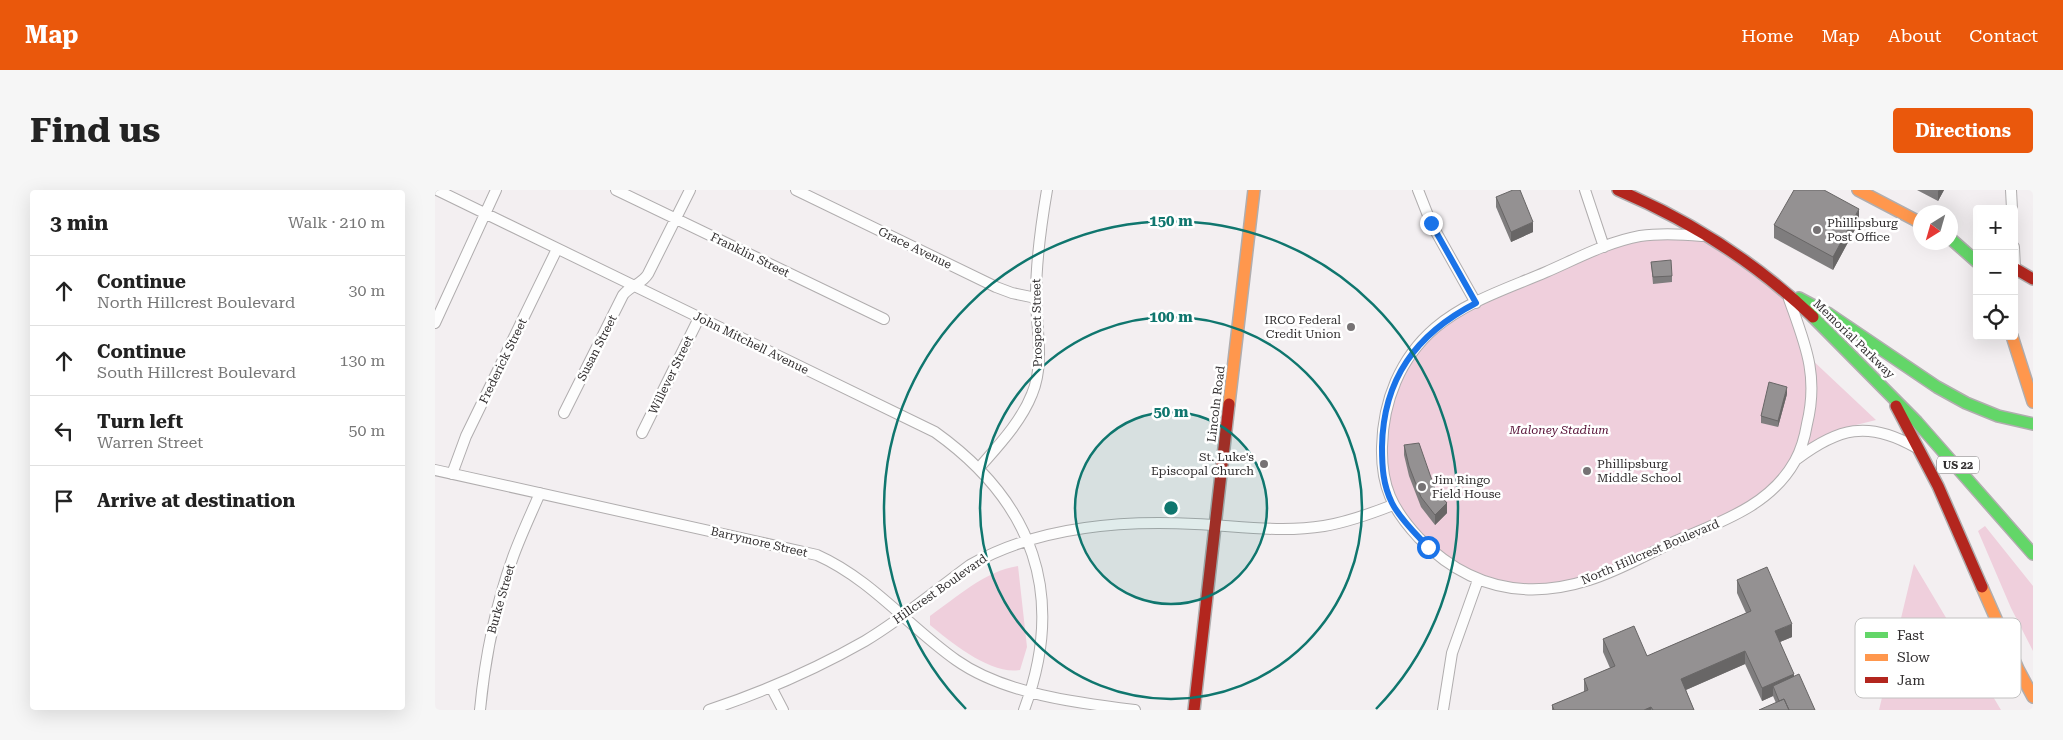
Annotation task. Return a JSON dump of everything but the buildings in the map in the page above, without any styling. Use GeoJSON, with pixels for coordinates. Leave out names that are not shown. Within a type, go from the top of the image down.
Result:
{"type":"FeatureCollection","features":[{"type":"Feature","properties":{"kind":"main road","name":"Lincoln Road"},"geometry":{"type":"LineString","coordinates":[[1194,710],[1254,190]]}},
{"type":"Feature","properties":{"kind":"main road","name":"Memorial Parkway"},"geometry":{"type":"LineString","coordinates":[[1618,190],[1653,204],[1736,253],[1786,292],[1885,386],[1921,450],[1998,618]]}},
{"type":"Feature","properties":{"kind":"main road"},"geometry":{"type":"LineString","coordinates":[[1857,190],[1913,219]]}},
{"type":"Feature","properties":{"kind":"main road"},"geometry":{"type":"LineString","coordinates":[[1958,241],[1973,246]]}},
{"type":"Feature","properties":{"kind":"main road"},"geometry":{"type":"LineString","coordinates":[[1958,244],[1973,258]]}},
{"type":"Feature","properties":{"kind":"main road"},"geometry":{"type":"LineString","coordinates":[[2018,270],[2033,279]]}},
{"type":"Feature","properties":{"kind":"main road"},"geometry":{"type":"LineString","coordinates":[[1786,292],[1822,309],[1944,393],[1985,412],[2029,424]]}},
{"type":"Feature","properties":{"kind":"main road"},"geometry":{"type":"LineString","coordinates":[[2013,340],[2033,402]]}},
{"type":"Feature","properties":{"kind":"main road"},"geometry":{"type":"LineString","coordinates":[[2026,380],[2033,367]]}},
{"type":"Feature","properties":{"kind":"main road","name":"US 22"},"geometry":{"type":"LineString","coordinates":[[1885,386],[1939,445],[2033,554]]}},
{"type":"Feature","properties":{"kind":"main road","name":"Memorial Parkway"},"geometry":{"type":"LineString","coordinates":[[2021,667],[2033,697]]}},
{"type":"Feature","properties":{"kind":"street","name":"John Mitchell Avenue"},"geometry":{"type":"LineString","coordinates":[[437,190],[935,432],[979,468],[1003,497],[1027,541],[1036,566],[1043,613],[1039,666],[1024,710]]}},
{"type":"Feature","properties":{"kind":"street"},"geometry":{"type":"LineString","coordinates":[[435,322],[496,190]]}},
{"type":"Feature","properties":{"kind":"street","name":"Franklin Street"},"geometry":{"type":"LineString","coordinates":[[616,190],[884,319]]}},
{"type":"Feature","properties":{"kind":"street","name":"Susan Street"},"geometry":{"type":"LineString","coordinates":[[563,413],[623,295],[641,282],[648,274],[690,190]]}},
{"type":"Feature","properties":{"kind":"street","name":"Grace Avenue"},"geometry":{"type":"LineString","coordinates":[[796,190],[996,287],[1011,293],[1036,298]]}},
{"type":"Feature","properties":{"kind":"street","name":"Prospect Street"},"geometry":{"type":"LineString","coordinates":[[979,468],[1022,414],[1033,393],[1038,361],[1036,298],[1039,235],[1047,190]]}},
{"type":"Feature","properties":{"kind":"street"},"geometry":{"type":"LineString","coordinates":[[1418,190],[1431,223],[1476,303]]}},
{"type":"Feature","properties":{"kind":"street"},"geometry":{"type":"LineString","coordinates":[[1585,190],[1604,247]]}},
{"type":"Feature","properties":{"kind":"street"},"geometry":{"type":"LineString","coordinates":[[2011,190],[2012,205]]}},
{"type":"Feature","properties":{"kind":"street","name":"North Hillcrest Boulevard"},"geometry":{"type":"LineString","coordinates":[[1710,236],[1649,235],[1604,247],[1476,303],[1447,319],[1419,344],[1404,365],[1392,390],[1384,422],[1382,456],[1385,487],[1393,505],[1414,532],[1435,553],[1457,570],[1479,580],[1499,586],[1539,590],[1591,580],[1752,507],[1778,484],[1796,460],[1825,440],[1854,430],[1873,430],[1890,434],[1921,450]]}},
{"type":"Feature","properties":{"kind":"street","name":"Frederick Street"},"geometry":{"type":"LineString","coordinates":[[452,474],[466,436],[557,249]]}},
{"type":"Feature","properties":{"kind":"street","name":"North Hillcrest Boulevard"},"geometry":{"type":"LineString","coordinates":[[1786,292],[1806,347],[1813,382],[1808,420],[1796,460]]}},
{"type":"Feature","properties":{"kind":"street","name":"Willever Street"},"geometry":{"type":"LineString","coordinates":[[642,433],[699,318]]}},
{"type":"Feature","properties":{"kind":"street","name":"Barrymore Street"},"geometry":{"type":"LineString","coordinates":[[435,470],[817,555],[838,565],[873,590],[959,662],[995,681],[1070,700],[1135,710]]}},
{"type":"Feature","properties":{"kind":"street","name":"Burke Street"},"geometry":{"type":"LineString","coordinates":[[480,710],[484,667],[498,607],[513,557],[540,493]]}},
{"type":"Feature","properties":{"kind":"street","name":"Hillcrest Boulevard"},"geometry":{"type":"LineString","coordinates":[[709,710],[771,687],[819,666],[858,644],[902,615],[970,565],[989,555],[1050,534],[1118,524],[1216,525],[1270,529],[1323,526],[1360,517],[1393,505]]}},
{"type":"Feature","properties":{"kind":"street"},"geometry":{"type":"LineString","coordinates":[[1443,710],[1452,653],[1479,580]]}},
{"type":"Feature","properties":{"kind":"street"},"geometry":{"type":"LineString","coordinates":[[771,687],[783,710]]}},
{"type":"Feature","properties":{"kind":"green space","name":"Maloney Stadium"},"geometry":{"type":"Polygon","coordinates":[[[1682,234],[1736,253],[1785,291],[1809,357],[1876,420],[1840,429],[1799,451],[1766,496],[1591,580],[1519,589],[1457,570],[1393,505],[1382,456],[1398,377],[1447,319],[1604,247],[1682,234]]]}},
{"type":"Feature","properties":{"kind":"green space"},"geometry":{"type":"Polygon","coordinates":[[[1985,526],[2033,586],[2033,651],[2021,628],[2021,618],[2016,618],[2011,608],[1978,531],[1985,526]]]}},
{"type":"Feature","properties":{"kind":"green space"},"geometry":{"type":"Polygon","coordinates":[[[1914,564],[1946,618],[1901,618],[1914,564]]]}},
{"type":"Feature","properties":{"kind":"green space"},"geometry":{"type":"Polygon","coordinates":[[[1018,566],[1027,647],[1020,670],[997,668],[985,663],[960,648],[930,625],[930,616],[972,586],[994,573],[1018,566]]]}},
{"type":"Feature","properties":{"kind":"green space"},"geometry":{"type":"Polygon","coordinates":[[[1882,698],[1994,698],[2001,710],[1879,710],[1882,698]]]}},
{"type":"Feature","properties":{"kind":"traffic: fast"},"geometry":{"type":"LineString","coordinates":[[1958,245],[1973,258]]}},
{"type":"Feature","properties":{"kind":"traffic: fast"},"geometry":{"type":"LineString","coordinates":[[1799,298],[1829,314],[1937,387],[1966,403],[1998,416],[2033,424]]}},
{"type":"Feature","properties":{"kind":"traffic: fast"},"geometry":{"type":"LineString","coordinates":[[1813,317],[1917,422],[2033,554]]}},
{"type":"Feature","properties":{"kind":"traffic: slow"},"geometry":{"type":"LineString","coordinates":[[1229,404],[1254,190]]}},
{"type":"Feature","properties":{"kind":"traffic: slow"},"geometry":{"type":"LineString","coordinates":[[1858,190],[1913,219]]}},
{"type":"Feature","properties":{"kind":"traffic: slow"},"geometry":{"type":"LineString","coordinates":[[2013,340],[2033,402]]}},
{"type":"Feature","properties":{"kind":"traffic: slow"},"geometry":{"type":"LineString","coordinates":[[1982,587],[1996,618]]}},
{"type":"Feature","properties":{"kind":"traffic: slow"},"geometry":{"type":"LineString","coordinates":[[2021,675],[2033,697]]}},
{"type":"Feature","properties":{"kind":"traffic: jam"},"geometry":{"type":"LineString","coordinates":[[1618,190],[1671,215],[1721,244],[1768,278],[1813,317]]}},
{"type":"Feature","properties":{"kind":"traffic: jam"},"geometry":{"type":"LineString","coordinates":[[2018,270],[2033,279]]}},
{"type":"Feature","properties":{"kind":"traffic: jam"},"geometry":{"type":"LineString","coordinates":[[1194,710],[1229,404]]}},
{"type":"Feature","properties":{"kind":"traffic: jam"},"geometry":{"type":"LineString","coordinates":[[1896,406],[1938,486],[1982,587]]}},
{"type":"Feature","properties":{"kind":"place","name":"Phillipsburg Post Office"},"geometry":{"type":"Point","coordinates":[1817,230]}},
{"type":"Feature","properties":{"kind":"place","name":"IRCO Federal Credit Union"},"geometry":{"type":"Point","coordinates":[1351,327]}},
{"type":"Feature","properties":{"kind":"place","name":"St. Luke's Episcopal Church"},"geometry":{"type":"Point","coordinates":[1264,464]}},
{"type":"Feature","properties":{"kind":"place","name":"Phillipsburg Middle School"},"geometry":{"type":"Point","coordinates":[1587,471]}},
{"type":"Feature","properties":{"kind":"place","name":"Jim Ringo Field House"},"geometry":{"type":"Point","coordinates":[1422,487]}},
{"type":"Feature","properties":{"kind":"route"},"geometry":{"type":"LineString","coordinates":[[1428,547],[1393,505],[1385,487],[1382,439],[1387,406],[1392,390],[1411,354],[1437,326],[1461,310],[1476,303],[1431,223]]}}]}
